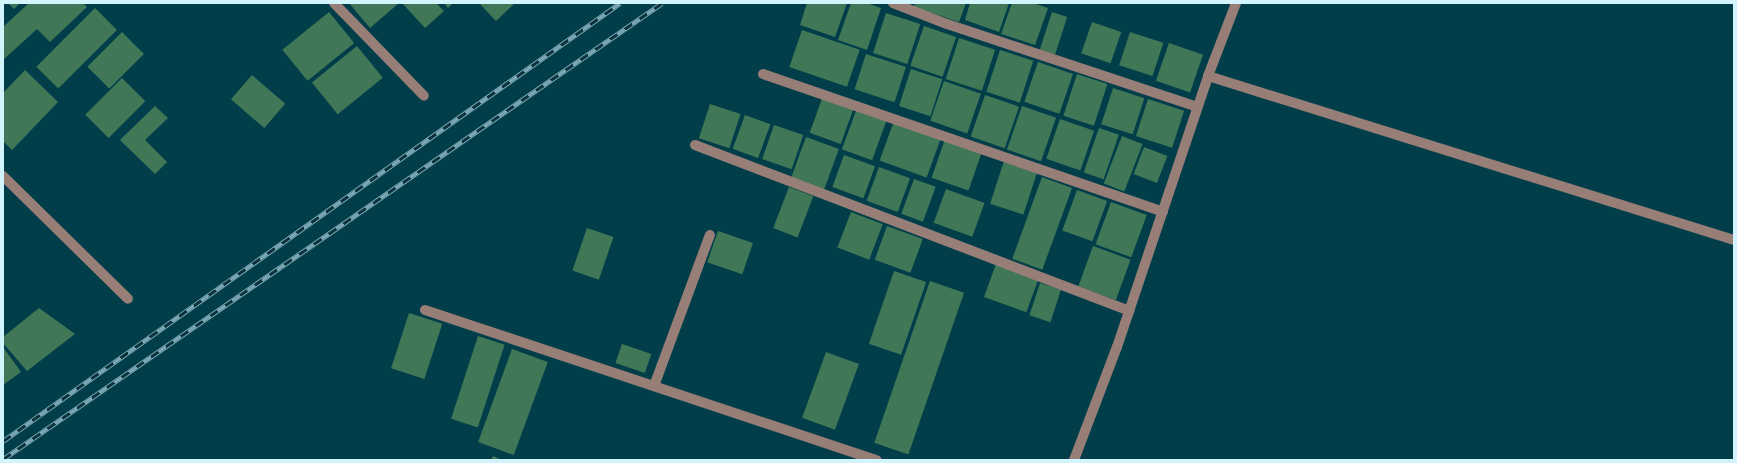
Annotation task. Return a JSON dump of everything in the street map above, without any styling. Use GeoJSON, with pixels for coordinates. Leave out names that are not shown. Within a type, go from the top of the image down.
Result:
{"type":"FeatureCollection","features":[{"type":"Feature","properties":{"kind":"street"},"geometry":{"type":"LineString","coordinates":[[334,3],[424,96]]}},
{"type":"Feature","properties":{"kind":"street"},"geometry":{"type":"LineString","coordinates":[[893,3],[947,24],[1198,106]]}},
{"type":"Feature","properties":{"kind":"street"},"geometry":{"type":"LineString","coordinates":[[1074,460],[1129,311],[1208,76],[1236,3]]}},
{"type":"Feature","properties":{"kind":"street"},"geometry":{"type":"LineString","coordinates":[[763,74],[1163,212]]}},
{"type":"Feature","properties":{"kind":"street"},"geometry":{"type":"LineString","coordinates":[[1208,76],[1734,240]]}},
{"type":"Feature","properties":{"kind":"street"},"geometry":{"type":"LineString","coordinates":[[695,145],[1129,311]]}},
{"type":"Feature","properties":{"kind":"street"},"geometry":{"type":"LineString","coordinates":[[3,176],[128,299]]}},
{"type":"Feature","properties":{"kind":"street"},"geometry":{"type":"LineString","coordinates":[[654,386],[710,235]]}},
{"type":"Feature","properties":{"kind":"street"},"geometry":{"type":"LineString","coordinates":[[425,310],[877,460]]}},
{"type":"Feature","properties":{"kind":"building"},"geometry":{"type":"Polygon","coordinates":[[[8,3],[20,3],[14,9],[8,3]]]}},
{"type":"Feature","properties":{"kind":"building"},"geometry":{"type":"Polygon","coordinates":[[[29,3],[83,3],[87,7],[50,42],[37,29],[3,60],[3,27],[29,3]]]}},
{"type":"Feature","properties":{"kind":"building"},"geometry":{"type":"Polygon","coordinates":[[[349,3],[399,3],[370,28],[349,3]]]}},
{"type":"Feature","properties":{"kind":"building"},"geometry":{"type":"Polygon","coordinates":[[[402,3],[436,3],[444,11],[425,28],[402,3]]]}},
{"type":"Feature","properties":{"kind":"building"},"geometry":{"type":"Polygon","coordinates":[[[444,3],[453,3],[448,8],[444,3]]]}},
{"type":"Feature","properties":{"kind":"building"},"geometry":{"type":"Polygon","coordinates":[[[479,3],[515,3],[496,21],[479,3]]]}},
{"type":"Feature","properties":{"kind":"building"},"geometry":{"type":"Polygon","coordinates":[[[807,3],[847,3],[835,37],[800,25],[807,3]]]}},
{"type":"Feature","properties":{"kind":"building"},"geometry":{"type":"Polygon","coordinates":[[[851,3],[867,3],[881,8],[867,50],[838,40],[851,3]]]}},
{"type":"Feature","properties":{"kind":"building"},"geometry":{"type":"Polygon","coordinates":[[[915,3],[966,3],[959,22],[914,7],[915,3]]]}},
{"type":"Feature","properties":{"kind":"building"},"geometry":{"type":"Polygon","coordinates":[[[970,3],[1009,3],[999,32],[965,20],[970,3]]]}},
{"type":"Feature","properties":{"kind":"building"},"geometry":{"type":"Polygon","coordinates":[[[1012,3],[1033,3],[1048,8],[1035,45],[1001,34],[1012,3]]]}},
{"type":"Feature","properties":{"kind":"building"},"geometry":{"type":"Polygon","coordinates":[[[95,8],[117,30],[58,89],[36,67],[95,8]]]}},
{"type":"Feature","properties":{"kind":"building"},"geometry":{"type":"Polygon","coordinates":[[[329,12],[354,43],[308,81],[282,50],[329,12]]]}},
{"type":"Feature","properties":{"kind":"building"},"geometry":{"type":"Polygon","coordinates":[[[1052,12],[1067,17],[1055,56],[1039,51],[1052,12]]]}},
{"type":"Feature","properties":{"kind":"building"},"geometry":{"type":"Polygon","coordinates":[[[886,13],[920,24],[907,64],[873,53],[886,13]]]}},
{"type":"Feature","properties":{"kind":"building"},"geometry":{"type":"Polygon","coordinates":[[[1092,22],[1121,32],[1111,63],[1081,53],[1092,22]]]}},
{"type":"Feature","properties":{"kind":"building"},"geometry":{"type":"Polygon","coordinates":[[[924,26],[956,37],[942,77],[910,66],[924,26]]]}},
{"type":"Feature","properties":{"kind":"building"},"geometry":{"type":"Polygon","coordinates":[[[802,30],[860,50],[847,87],[789,67],[802,30]]]}},
{"type":"Feature","properties":{"kind":"building"},"geometry":{"type":"Polygon","coordinates":[[[122,32],[144,54],[109,89],[87,67],[122,32]]]}},
{"type":"Feature","properties":{"kind":"building"},"geometry":{"type":"Polygon","coordinates":[[[1130,32],[1163,43],[1152,76],[1119,65],[1130,32]]]}},
{"type":"Feature","properties":{"kind":"building"},"geometry":{"type":"Polygon","coordinates":[[[959,38],[995,50],[982,91],[946,79],[959,38]]]}},
{"type":"Feature","properties":{"kind":"building"},"geometry":{"type":"Polygon","coordinates":[[[1169,43],[1203,55],[1190,93],[1156,81],[1169,43]]]}},
{"type":"Feature","properties":{"kind":"building"},"geometry":{"type":"Polygon","coordinates":[[[357,46],[383,78],[338,114],[312,83],[357,46]]]}},
{"type":"Feature","properties":{"kind":"building"},"geometry":{"type":"Polygon","coordinates":[[[1000,50],[1033,61],[1020,103],[986,92],[1000,50]]]}},
{"type":"Feature","properties":{"kind":"building"},"geometry":{"type":"Polygon","coordinates":[[[866,54],[906,67],[895,102],[855,89],[866,54]]]}},
{"type":"Feature","properties":{"kind":"building"},"geometry":{"type":"Polygon","coordinates":[[[1038,62],[1073,74],[1059,114],[1024,102],[1038,62]]]}},
{"type":"Feature","properties":{"kind":"building"},"geometry":{"type":"Polygon","coordinates":[[[911,69],[942,79],[930,116],[899,106],[911,69]]]}},
{"type":"Feature","properties":{"kind":"building"},"geometry":{"type":"Polygon","coordinates":[[[25,70],[58,102],[12,150],[3,141],[3,93],[25,70]]]}},
{"type":"Feature","properties":{"kind":"building"},"geometry":{"type":"Polygon","coordinates":[[[1077,74],[1107,84],[1094,126],[1063,116],[1077,74]]]}},
{"type":"Feature","properties":{"kind":"building"},"geometry":{"type":"Polygon","coordinates":[[[252,75],[285,104],[264,128],[231,99],[252,75]]]}},
{"type":"Feature","properties":{"kind":"building"},"geometry":{"type":"Polygon","coordinates":[[[122,78],[145,101],[109,138],[85,115],[122,78]]]}},
{"type":"Feature","properties":{"kind":"building"},"geometry":{"type":"Polygon","coordinates":[[[944,81],[981,94],[967,133],[930,121],[944,81]]]}},
{"type":"Feature","properties":{"kind":"building"},"geometry":{"type":"Polygon","coordinates":[[[1113,88],[1144,98],[1133,134],[1101,124],[1113,88]]]}},
{"type":"Feature","properties":{"kind":"building"},"geometry":{"type":"Polygon","coordinates":[[[985,95],[1019,107],[1005,148],[971,137],[985,95]]]}},
{"type":"Feature","properties":{"kind":"building"},"geometry":{"type":"Polygon","coordinates":[[[823,96],[854,107],[841,144],[810,133],[823,96]]]}},
{"type":"Feature","properties":{"kind":"building"},"geometry":{"type":"Polygon","coordinates":[[[1148,99],[1184,111],[1172,148],[1136,136],[1148,99]]]}},
{"type":"Feature","properties":{"kind":"building"},"geometry":{"type":"Polygon","coordinates":[[[710,104],[740,114],[729,148],[699,138],[710,104]]]}},
{"type":"Feature","properties":{"kind":"building"},"geometry":{"type":"Polygon","coordinates":[[[155,106],[168,118],[145,140],[167,162],[155,174],[120,140],[155,106]]]}},
{"type":"Feature","properties":{"kind":"building"},"geometry":{"type":"Polygon","coordinates":[[[1022,106],[1056,118],[1041,161],[1007,149],[1022,106]]]}},
{"type":"Feature","properties":{"kind":"building"},"geometry":{"type":"Polygon","coordinates":[[[857,108],[887,119],[872,160],[842,149],[857,108]]]}},
{"type":"Feature","properties":{"kind":"building"},"geometry":{"type":"Polygon","coordinates":[[[745,115],[770,124],[758,158],[733,149],[745,115]]]}},
{"type":"Feature","properties":{"kind":"building"},"geometry":{"type":"Polygon","coordinates":[[[1060,119],[1094,131],[1080,170],[1046,159],[1060,119]]]}},
{"type":"Feature","properties":{"kind":"building"},"geometry":{"type":"Polygon","coordinates":[[[894,121],[941,138],[927,178],[880,160],[894,121]]]}},
{"type":"Feature","properties":{"kind":"building"},"geometry":{"type":"Polygon","coordinates":[[[774,125],[803,135],[792,169],[762,159],[774,125]]]}},
{"type":"Feature","properties":{"kind":"building"},"geometry":{"type":"Polygon","coordinates":[[[1099,128],[1119,135],[1104,179],[1084,172],[1099,128]]]}},
{"type":"Feature","properties":{"kind":"building"},"geometry":{"type":"Polygon","coordinates":[[[1122,136],[1143,144],[1124,191],[1104,184],[1122,136]]]}},
{"type":"Feature","properties":{"kind":"building"},"geometry":{"type":"Polygon","coordinates":[[[806,137],[839,149],[824,190],[791,178],[806,137]]]}},
{"type":"Feature","properties":{"kind":"building"},"geometry":{"type":"Polygon","coordinates":[[[945,139],[982,152],[969,190],[932,178],[945,139]]]}},
{"type":"Feature","properties":{"kind":"building"},"geometry":{"type":"Polygon","coordinates":[[[1144,147],[1167,156],[1157,183],[1134,174],[1144,147]]]}},
{"type":"Feature","properties":{"kind":"building"},"geometry":{"type":"Polygon","coordinates":[[[844,155],[875,166],[863,198],[832,187],[844,155]]]}},
{"type":"Feature","properties":{"kind":"building"},"geometry":{"type":"Polygon","coordinates":[[[1004,161],[1037,172],[1023,215],[990,204],[1004,161]]]}},
{"type":"Feature","properties":{"kind":"building"},"geometry":{"type":"Polygon","coordinates":[[[879,167],[910,178],[898,212],[867,201],[879,167]]]}},
{"type":"Feature","properties":{"kind":"building"},"geometry":{"type":"Polygon","coordinates":[[[1042,177],[1072,188],[1042,270],[1012,259],[1042,177]]]}},
{"type":"Feature","properties":{"kind":"building"},"geometry":{"type":"Polygon","coordinates":[[[914,179],[936,187],[923,222],[901,214],[914,179]]]}},
{"type":"Feature","properties":{"kind":"building"},"geometry":{"type":"Polygon","coordinates":[[[789,187],[813,196],[798,237],[773,228],[789,187]]]}},
{"type":"Feature","properties":{"kind":"building"},"geometry":{"type":"Polygon","coordinates":[[[946,189],[985,203],[972,237],[934,223],[946,189]]]}},
{"type":"Feature","properties":{"kind":"building"},"geometry":{"type":"Polygon","coordinates":[[[1077,190],[1107,201],[1092,241],[1062,230],[1077,190]]]}},
{"type":"Feature","properties":{"kind":"building"},"geometry":{"type":"Polygon","coordinates":[[[1111,202],[1147,215],[1131,257],[1096,244],[1111,202]]]}},
{"type":"Feature","properties":{"kind":"building"},"geometry":{"type":"Polygon","coordinates":[[[851,212],[883,224],[869,260],[837,247],[851,212]]]}},
{"type":"Feature","properties":{"kind":"building"},"geometry":{"type":"Polygon","coordinates":[[[887,226],[923,239],[910,273],[875,260],[887,226]]]}},
{"type":"Feature","properties":{"kind":"building"},"geometry":{"type":"Polygon","coordinates":[[[587,228],[613,237],[599,280],[572,271],[587,228]]]}},
{"type":"Feature","properties":{"kind":"building"},"geometry":{"type":"Polygon","coordinates":[[[718,231],[753,243],[742,274],[707,262],[718,231]]]}},
{"type":"Feature","properties":{"kind":"building"},"geometry":{"type":"Polygon","coordinates":[[[1093,246],[1131,260],[1116,300],[1078,286],[1093,246]]]}},
{"type":"Feature","properties":{"kind":"building"},"geometry":{"type":"Polygon","coordinates":[[[996,264],[1038,279],[1026,312],[984,297],[996,264]]]}},
{"type":"Feature","properties":{"kind":"building"},"geometry":{"type":"Polygon","coordinates":[[[894,271],[926,282],[901,355],[869,344],[894,271]]]}},
{"type":"Feature","properties":{"kind":"building"},"geometry":{"type":"Polygon","coordinates":[[[930,281],[964,293],[908,454],[874,443],[930,281]]]}},
{"type":"Feature","properties":{"kind":"building"},"geometry":{"type":"Polygon","coordinates":[[[1040,283],[1061,290],[1050,322],[1029,315],[1040,283]]]}},
{"type":"Feature","properties":{"kind":"building"},"geometry":{"type":"Polygon","coordinates":[[[39,308],[75,334],[27,371],[3,343],[3,337],[39,308]]]}},
{"type":"Feature","properties":{"kind":"building"},"geometry":{"type":"Polygon","coordinates":[[[409,313],[442,324],[424,379],[391,368],[409,313]]]}},
{"type":"Feature","properties":{"kind":"building"},"geometry":{"type":"Polygon","coordinates":[[[478,336],[505,345],[478,427],[451,419],[478,336]]]}},
{"type":"Feature","properties":{"kind":"building"},"geometry":{"type":"Polygon","coordinates":[[[622,344],[651,354],[645,373],[615,363],[622,344]]]}},
{"type":"Feature","properties":{"kind":"building"},"geometry":{"type":"Polygon","coordinates":[[[3,347],[21,372],[3,385],[3,347]]]}},
{"type":"Feature","properties":{"kind":"building"},"geometry":{"type":"Polygon","coordinates":[[[512,349],[548,362],[514,455],[478,442],[512,349]]]}},
{"type":"Feature","properties":{"kind":"building"},"geometry":{"type":"Polygon","coordinates":[[[826,352],[859,364],[835,430],[802,418],[826,352]]]}},
{"type":"Feature","properties":{"kind":"building"},"geometry":{"type":"Polygon","coordinates":[[[493,456],[502,460],[491,460],[493,456]]]}},
{"type":"Feature","properties":{"kind":"railway"},"geometry":{"type":"LineString","coordinates":[[3,441],[620,3]]}},
{"type":"Feature","properties":{"kind":"railway"},"geometry":{"type":"LineString","coordinates":[[3,459],[662,3]]}}]}
